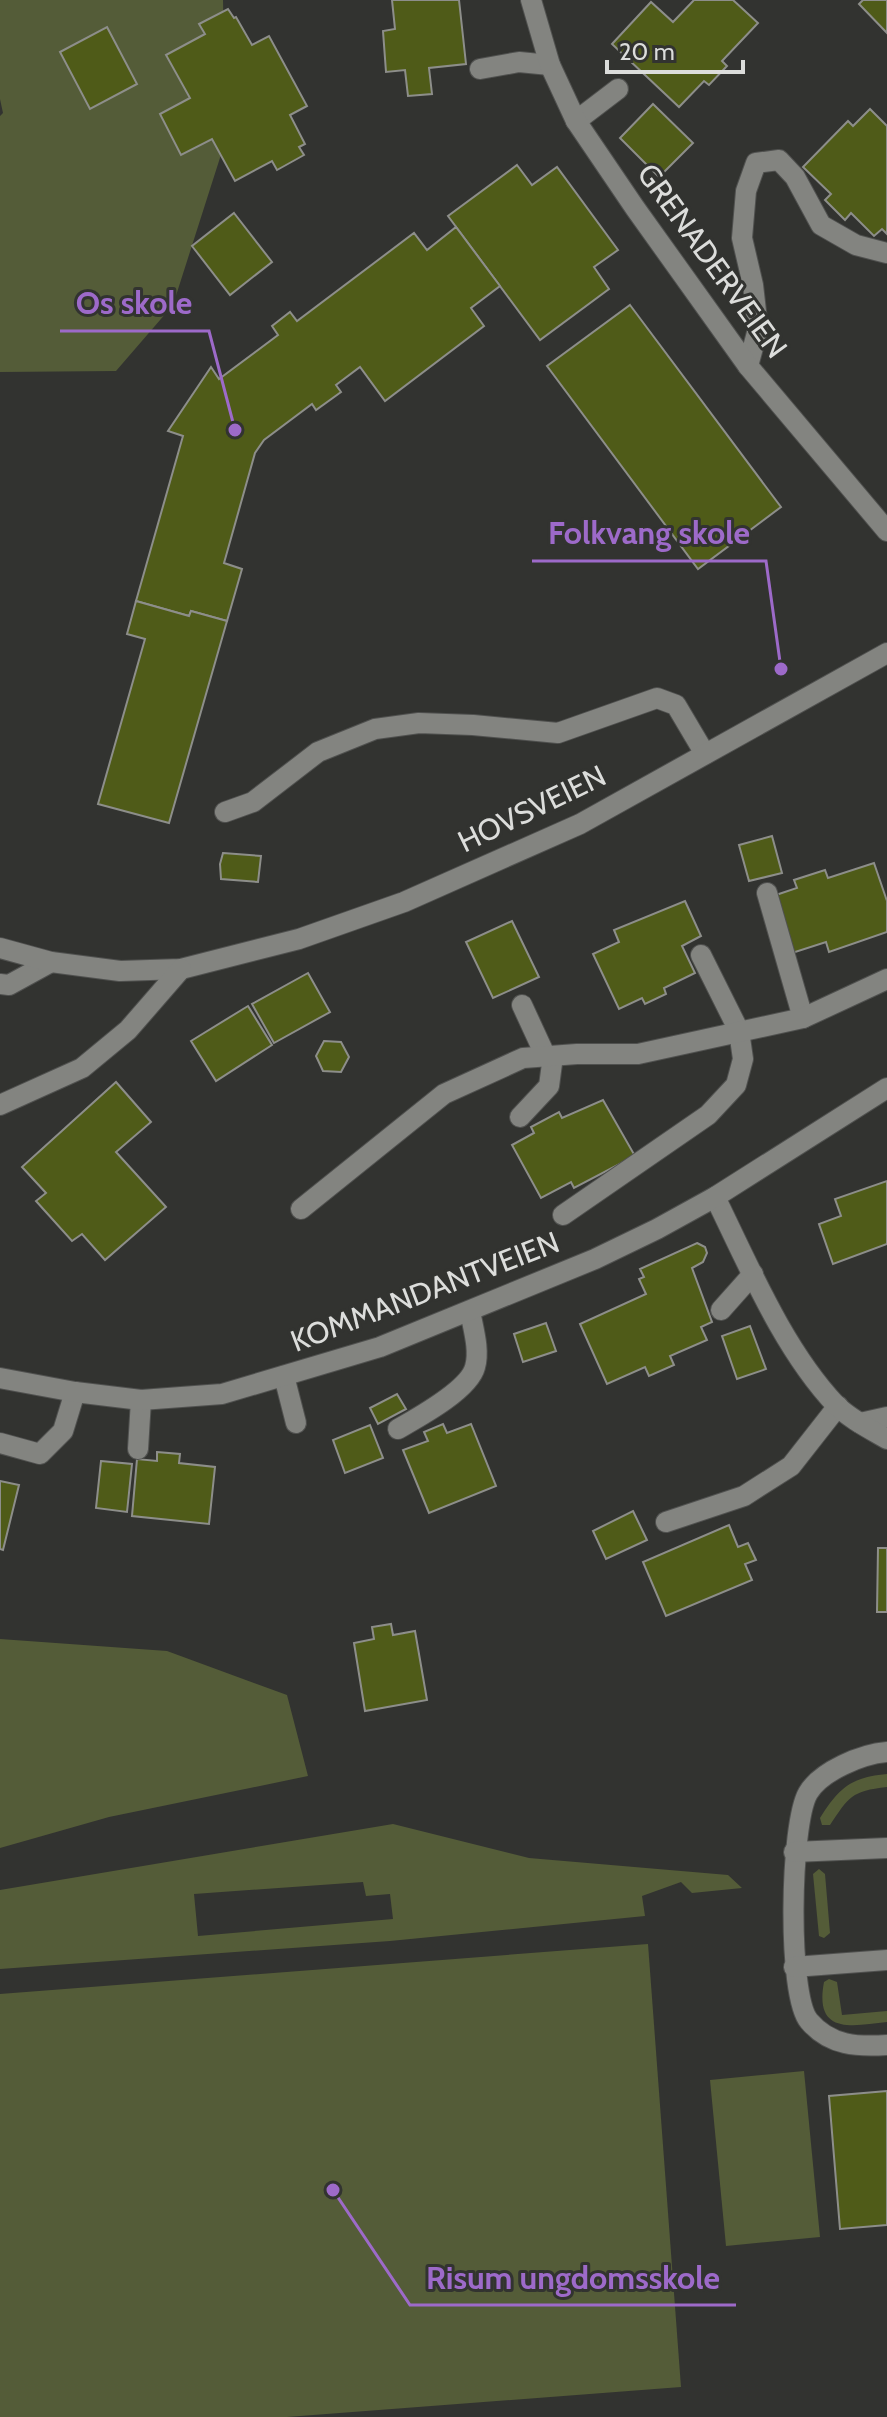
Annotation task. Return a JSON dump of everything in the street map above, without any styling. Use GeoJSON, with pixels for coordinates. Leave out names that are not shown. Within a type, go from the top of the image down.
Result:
{"type":"FeatureCollection","features":[{"type":"Feature","properties":{"kind":"street","name":"GRENADERVEIEN"},"geometry":{"type":"LineString","coordinates":[[531,0],[550,65],[576,121],[748,366],[887,531]]}},
{"type":"Feature","properties":{"kind":"street"},"geometry":{"type":"LineString","coordinates":[[480,69],[519,62],[550,65]]}},
{"type":"Feature","properties":{"kind":"street"},"geometry":{"type":"LineString","coordinates":[[576,121],[618,89]]}},
{"type":"Feature","properties":{"kind":"street"},"geometry":{"type":"LineString","coordinates":[[748,366],[758,329],[753,285],[742,238],[746,191],[756,163],[779,160],[795,177],[821,225],[856,245],[887,253]]}},
{"type":"Feature","properties":{"kind":"street","name":"HOVSVEIEN"},"geometry":{"type":"LineString","coordinates":[[0,948],[51,962],[120,971],[181,969],[299,939],[404,902],[580,824],[887,653]]}},
{"type":"Feature","properties":{"kind":"street"},"geometry":{"type":"LineString","coordinates":[[225,812],[253,802],[318,752],[352,736],[375,729],[419,723],[558,733],[657,698],[676,705],[705,754]]}},
{"type":"Feature","properties":{"kind":"street"},"geometry":{"type":"LineString","coordinates":[[767,893],[803,1018]]}},
{"type":"Feature","properties":{"kind":"street"},"geometry":{"type":"LineString","coordinates":[[563,1215],[708,1115],[736,1085],[743,1059],[739,1031],[701,955]]}},
{"type":"Feature","properties":{"kind":"street"},"geometry":{"type":"LineString","coordinates":[[0,984],[9,985],[51,962]]}},
{"type":"Feature","properties":{"kind":"street"},"geometry":{"type":"LineString","coordinates":[[2,1104],[82,1068],[128,1030],[181,969]]}},
{"type":"Feature","properties":{"kind":"street"},"geometry":{"type":"LineString","coordinates":[[301,1209],[444,1094],[523,1058],[638,1054],[803,1018],[887,979]]}},
{"type":"Feature","properties":{"kind":"street"},"geometry":{"type":"LineString","coordinates":[[520,1117],[549,1086],[550,1056],[522,1005]]}},
{"type":"Feature","properties":{"kind":"street","name":"KOMMANDANTVEIEN"},"geometry":{"type":"LineString","coordinates":[[0,1378],[141,1400],[222,1394],[380,1347],[595,1259],[715,1197],[887,1088]]}},
{"type":"Feature","properties":{"kind":"street"},"geometry":{"type":"LineString","coordinates":[[715,1197],[753,1274],[802,1361],[838,1406],[887,1439]]}},
{"type":"Feature","properties":{"kind":"street"},"geometry":{"type":"LineString","coordinates":[[721,1310],[753,1274]]}},
{"type":"Feature","properties":{"kind":"street"},"geometry":{"type":"LineString","coordinates":[[398,1429],[454,1394],[475,1369],[476,1348],[470,1311]]}},
{"type":"Feature","properties":{"kind":"street"},"geometry":{"type":"LineString","coordinates":[[284,1376],[296,1423]]}},
{"type":"Feature","properties":{"kind":"street"},"geometry":{"type":"LineString","coordinates":[[0,1443],[40,1454],[63,1431],[75,1392]]}},
{"type":"Feature","properties":{"kind":"street"},"geometry":{"type":"LineString","coordinates":[[138,1449],[141,1400]]}},
{"type":"Feature","properties":{"kind":"street"},"geometry":{"type":"LineString","coordinates":[[666,1522],[744,1496],[791,1466],[838,1406]]}},
{"type":"Feature","properties":{"kind":"street"},"geometry":{"type":"LineString","coordinates":[[860,1423],[887,1417]]}},
{"type":"Feature","properties":{"kind":"street"},"geometry":{"type":"LineString","coordinates":[[887,1752],[838,1766],[808,1793],[794,1852],[794,1967],[808,2020],[841,2045],[887,2045]]}},
{"type":"Feature","properties":{"kind":"street"},"geometry":{"type":"LineString","coordinates":[[794,1852],[887,1848]]}},
{"type":"Feature","properties":{"kind":"street"},"geometry":{"type":"LineString","coordinates":[[794,1967],[887,1960]]}},
{"type":"Feature","properties":{"kind":"green space"},"geometry":{"type":"Polygon","coordinates":[[[0,0],[223,0],[226,139],[173,305],[116,371],[0,372],[0,116],[3,113],[0,99],[0,0]]]}},
{"type":"Feature","properties":{"kind":"green space"},"geometry":{"type":"Polygon","coordinates":[[[0,1639],[167,1651],[287,1695],[308,1776],[109,1817],[0,1848],[0,1639]]]}},
{"type":"Feature","properties":{"kind":"green space"},"geometry":{"type":"Polygon","coordinates":[[[887,1774],[887,1787],[858,1793],[830,1825],[822,1825],[820,1818],[847,1786],[864,1778],[887,1774]]]}},
{"type":"Feature","properties":{"kind":"green space"},"geometry":{"type":"Polygon","coordinates":[[[393,1824],[529,1858],[728,1875],[742,1888],[692,1893],[681,1882],[642,1896],[645,1916],[390,1941],[0,1969],[0,1890],[393,1824]],[[363,1882],[194,1894],[198,1936],[393,1919],[390,1894],[366,1896],[363,1882]]]}},
{"type":"Feature","properties":{"kind":"green space"},"geometry":{"type":"Polygon","coordinates":[[[819,1869],[825,1874],[830,1933],[824,1938],[819,1936],[813,1874],[819,1869]]]}},
{"type":"Feature","properties":{"kind":"green space"},"geometry":{"type":"Polygon","coordinates":[[[648,1944],[681,2387],[287,2417],[0,2417],[0,1994],[648,1944]]]}},
{"type":"Feature","properties":{"kind":"green space"},"geometry":{"type":"Polygon","coordinates":[[[829,1979],[837,1982],[842,2015],[887,2011],[887,2022],[849,2025],[830,2019],[822,1999],[824,1982],[829,1979]]]}},
{"type":"Feature","properties":{"kind":"green space"},"geometry":{"type":"Polygon","coordinates":[[[804,2071],[820,2237],[726,2246],[710,2080],[804,2071]]]}},
{"type":"Feature","properties":{"kind":"building"},"geometry":{"type":"Polygon","coordinates":[[[392,0],[459,0],[466,64],[429,68],[432,94],[408,96],[405,70],[386,72],[383,31],[395,29],[392,0]]]}},
{"type":"Feature","properties":{"kind":"building"},"geometry":{"type":"Polygon","coordinates":[[[694,0],[733,0],[758,23],[722,61],[727,66],[709,85],[704,81],[679,107],[612,44],[651,2],[673,22],[694,0]]]}},
{"type":"Feature","properties":{"kind":"building"},"geometry":{"type":"Polygon","coordinates":[[[863,0],[887,0],[887,33],[859,4],[863,0]]]}},
{"type":"Feature","properties":{"kind":"building"},"geometry":{"type":"Polygon","coordinates":[[[228,9],[252,45],[269,36],[307,106],[290,115],[305,144],[299,147],[304,155],[277,170],[272,161],[235,181],[212,139],[181,155],[160,114],[190,98],[166,55],[205,34],[199,24],[228,9]]]}},
{"type":"Feature","properties":{"kind":"building"},"geometry":{"type":"Polygon","coordinates":[[[107,27],[137,84],[90,109],[60,52],[107,27]]]}},
{"type":"Feature","properties":{"kind":"building"},"geometry":{"type":"Polygon","coordinates":[[[653,104],[693,143],[659,177],[620,138],[653,104]]]}},
{"type":"Feature","properties":{"kind":"building"},"geometry":{"type":"Polygon","coordinates":[[[870,109],[887,126],[887,234],[882,229],[874,236],[851,213],[845,220],[825,200],[831,194],[803,167],[848,121],[853,126],[870,109]]]}},
{"type":"Feature","properties":{"kind":"building"},"geometry":{"type":"Polygon","coordinates":[[[517,165],[532,185],[557,167],[618,250],[594,267],[609,289],[540,340],[448,216],[517,165]]]}},
{"type":"Feature","properties":{"kind":"building"},"geometry":{"type":"Polygon","coordinates":[[[234,213],[272,262],[230,295],[192,246],[234,213]]]}},
{"type":"Feature","properties":{"kind":"building"},"geometry":{"type":"Polygon","coordinates":[[[456,227],[500,286],[471,308],[484,326],[385,401],[360,367],[336,385],[341,392],[316,410],[312,404],[264,440],[255,453],[224,563],[242,569],[227,621],[191,611],[189,616],[136,601],[183,436],[168,431],[211,367],[219,379],[278,335],[272,326],[290,312],[297,321],[414,233],[427,250],[456,227]]]}},
{"type":"Feature","properties":{"kind":"building"},"geometry":{"type":"Polygon","coordinates":[[[630,305],[781,507],[698,569],[547,366],[630,305]]]}},
{"type":"Feature","properties":{"kind":"building"},"geometry":{"type":"Polygon","coordinates":[[[136,601],[189,616],[191,611],[227,621],[169,823],[98,804],[145,639],[127,634],[136,601]]]}},
{"type":"Feature","properties":{"kind":"building"},"geometry":{"type":"Polygon","coordinates":[[[772,836],[782,873],[749,881],[739,845],[772,836]]]}},
{"type":"Feature","properties":{"kind":"building"},"geometry":{"type":"Polygon","coordinates":[[[223,853],[261,856],[258,882],[221,879],[223,853]]]}},
{"type":"Feature","properties":{"kind":"building"},"geometry":{"type":"Polygon","coordinates":[[[874,863],[887,901],[887,932],[829,952],[826,942],[792,953],[773,896],[797,888],[794,880],[825,870],[828,878],[874,863]]]}},
{"type":"Feature","properties":{"kind":"building"},"geometry":{"type":"Polygon","coordinates":[[[685,901],[701,936],[682,946],[695,973],[664,988],[666,994],[645,1004],[642,998],[619,1009],[593,954],[619,942],[614,930],[685,901]]]}},
{"type":"Feature","properties":{"kind":"building"},"geometry":{"type":"Polygon","coordinates":[[[512,921],[539,977],[493,998],[466,942],[512,921]]]}},
{"type":"Feature","properties":{"kind":"building"},"geometry":{"type":"Polygon","coordinates":[[[308,973],[330,1012],[274,1043],[252,1004],[308,973]]]}},
{"type":"Feature","properties":{"kind":"building"},"geometry":{"type":"Polygon","coordinates":[[[248,1006],[272,1045],[216,1081],[191,1041],[248,1006]]]}},
{"type":"Feature","properties":{"kind":"building"},"geometry":{"type":"Polygon","coordinates":[[[324,1041],[341,1042],[349,1057],[341,1072],[323,1071],[316,1056],[324,1041]]]}},
{"type":"Feature","properties":{"kind":"building"},"geometry":{"type":"Polygon","coordinates":[[[116,1082],[151,1122],[116,1152],[166,1207],[105,1260],[82,1234],[72,1241],[36,1201],[46,1193],[22,1167],[116,1082]]]}},
{"type":"Feature","properties":{"kind":"building"},"geometry":{"type":"Polygon","coordinates":[[[603,1100],[635,1156],[574,1188],[571,1182],[541,1198],[512,1145],[534,1133],[531,1127],[559,1112],[562,1118],[603,1100]]]}},
{"type":"Feature","properties":{"kind":"building"},"geometry":{"type":"Polygon","coordinates":[[[887,1181],[887,1244],[833,1264],[819,1224],[841,1216],[835,1199],[887,1181]]]}},
{"type":"Feature","properties":{"kind":"building"},"geometry":{"type":"Polygon","coordinates":[[[697,1243],[705,1247],[707,1253],[703,1262],[692,1268],[712,1322],[701,1327],[707,1340],[670,1356],[674,1365],[649,1376],[645,1367],[607,1384],[580,1324],[646,1294],[639,1279],[644,1277],[640,1269],[697,1243]]]}},
{"type":"Feature","properties":{"kind":"building"},"geometry":{"type":"Polygon","coordinates":[[[546,1323],[556,1351],[523,1362],[514,1334],[546,1323]]]}},
{"type":"Feature","properties":{"kind":"building"},"geometry":{"type":"Polygon","coordinates":[[[750,1326],[766,1369],[737,1379],[722,1336],[750,1326]]]}},
{"type":"Feature","properties":{"kind":"building"},"geometry":{"type":"Polygon","coordinates":[[[397,1394],[406,1409],[378,1424],[370,1408],[397,1394]]]}},
{"type":"Feature","properties":{"kind":"building"},"geometry":{"type":"Polygon","coordinates":[[[443,1424],[447,1433],[471,1424],[496,1486],[429,1513],[403,1450],[428,1441],[424,1432],[443,1424]]]}},
{"type":"Feature","properties":{"kind":"building"},"geometry":{"type":"Polygon","coordinates":[[[370,1425],[383,1458],[345,1473],[333,1440],[370,1425]]]}},
{"type":"Feature","properties":{"kind":"building"},"geometry":{"type":"Polygon","coordinates":[[[157,1452],[180,1454],[179,1463],[215,1467],[209,1524],[132,1516],[137,1459],[157,1461],[157,1452]]]}},
{"type":"Feature","properties":{"kind":"building"},"geometry":{"type":"Polygon","coordinates":[[[101,1461],[132,1464],[127,1512],[96,1508],[101,1461]]]}},
{"type":"Feature","properties":{"kind":"building"},"geometry":{"type":"Polygon","coordinates":[[[0,1481],[19,1485],[3,1550],[0,1549],[0,1481]]]}},
{"type":"Feature","properties":{"kind":"building"},"geometry":{"type":"Polygon","coordinates":[[[633,1511],[647,1540],[606,1559],[593,1531],[633,1511]]]}},
{"type":"Feature","properties":{"kind":"building"},"geometry":{"type":"Polygon","coordinates":[[[729,1525],[738,1547],[748,1543],[756,1560],[745,1564],[752,1580],[666,1616],[643,1562],[729,1525]]]}},
{"type":"Feature","properties":{"kind":"building"},"geometry":{"type":"Polygon","coordinates":[[[878,1548],[887,1548],[887,1612],[877,1612],[878,1548]]]}},
{"type":"Feature","properties":{"kind":"building"},"geometry":{"type":"Polygon","coordinates":[[[391,1624],[393,1635],[415,1631],[427,1700],[365,1711],[354,1643],[374,1639],[372,1627],[391,1624]]]}},
{"type":"Feature","properties":{"kind":"building"},"geometry":{"type":"Polygon","coordinates":[[[887,2091],[887,2225],[840,2229],[829,2096],[887,2091]]]}},
{"type":"Feature","properties":{"kind":"place","name":"Os skole"},"geometry":{"type":"Point","coordinates":[235,430]}},
{"type":"Feature","properties":{"kind":"place","name":"Folkvang skole"},"geometry":{"type":"Point","coordinates":[781,669]}},
{"type":"Feature","properties":{"kind":"place","name":"Risum ungdomsskole"},"geometry":{"type":"Point","coordinates":[333,2190]}}]}
